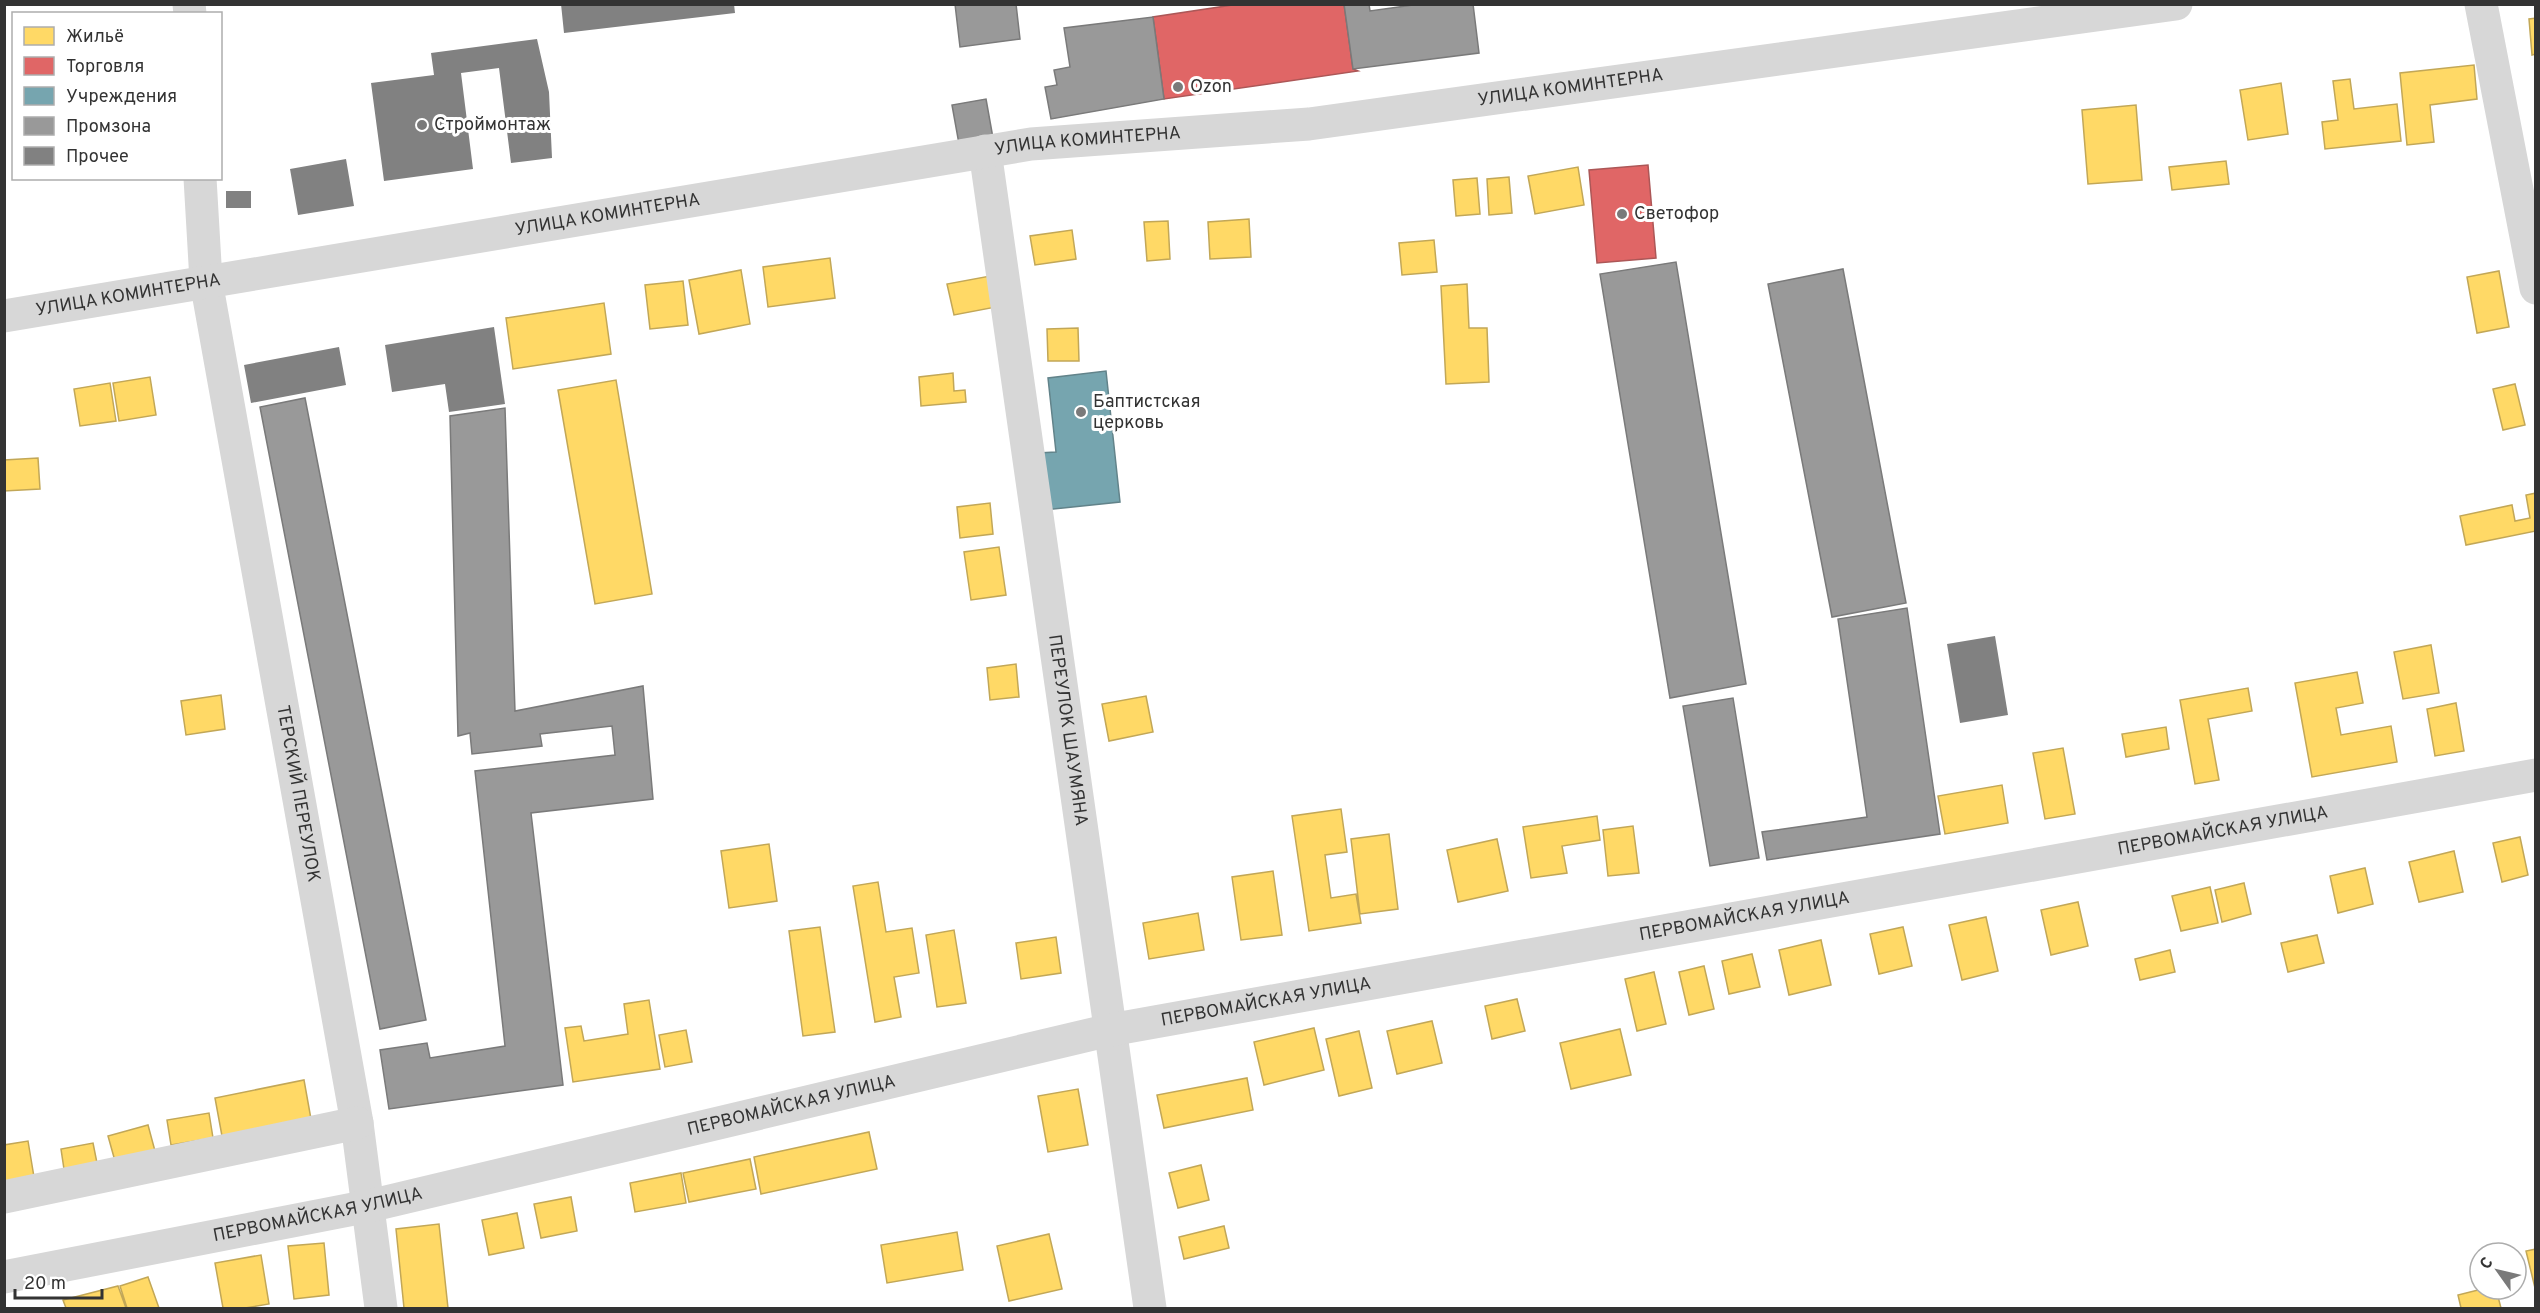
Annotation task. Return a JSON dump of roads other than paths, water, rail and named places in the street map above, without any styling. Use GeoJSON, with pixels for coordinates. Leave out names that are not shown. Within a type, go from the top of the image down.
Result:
{"type":"FeatureCollection","features":[{"type":"Feature","properties":{"kind":"street","name":"УЛИЦА КОМИНТЕРНА"},"geometry":{"type":"LineString","coordinates":[[4,316],[1031,144],[1309,124],[2176,4]]}},
{"type":"Feature","properties":{"kind":"street"},"geometry":{"type":"LineString","coordinates":[[2481,4],[2535,288]]}},
{"type":"Feature","properties":{"kind":"street","name":"ПЕРЕУЛОК ШАУМЯНА"},"geometry":{"type":"LineString","coordinates":[[986,151],[1150,1308]]}},
{"type":"Feature","properties":{"kind":"street","name":"ТЕРСКИЙ ПЕРЕУЛОК"},"geometry":{"type":"LineString","coordinates":[[200,180],[206,281],[357,1123],[381,1308]]}},
{"type":"Feature","properties":{"kind":"street","name":"ПЕРВОМАЙСКАЯ УЛИЦА"},"geometry":{"type":"LineString","coordinates":[[4,1277],[369,1206],[1110,1030],[2535,775]]}},
{"type":"Feature","properties":{"kind":"street"},"geometry":{"type":"LineString","coordinates":[[4,1197],[357,1123]]}},
{"type":"Feature","properties":{"kind":"place","name":"Ozon"},"geometry":{"type":"Point","coordinates":[1178,87]}},
{"type":"Feature","properties":{"kind":"place","name":"Строймонтаж"},"geometry":{"type":"Point","coordinates":[422,125]}},
{"type":"Feature","properties":{"kind":"place","name":"Светофор"},"geometry":{"type":"Point","coordinates":[1622,214]}},
{"type":"Feature","properties":{"kind":"place","name":"Баптистская церковь"},"geometry":{"type":"Point","coordinates":[1081,412]}}]}
